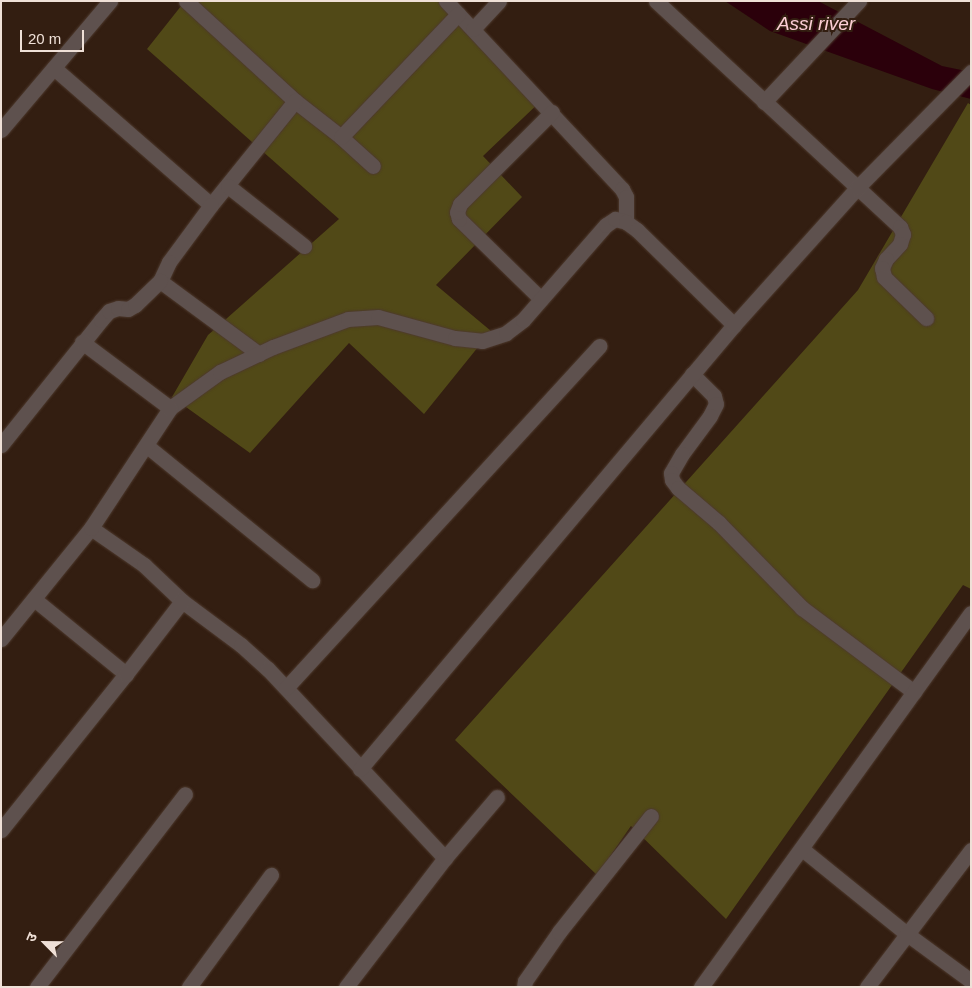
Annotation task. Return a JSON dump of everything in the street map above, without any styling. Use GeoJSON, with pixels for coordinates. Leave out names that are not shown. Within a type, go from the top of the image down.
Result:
{"type":"FeatureCollection","features":[{"type":"Feature","properties":{"kind":"street"},"geometry":{"type":"LineString","coordinates":[[1,130],[110,1]]}},
{"type":"Feature","properties":{"kind":"street"},"geometry":{"type":"LineString","coordinates":[[186,1],[295,100],[373,166]]}},
{"type":"Feature","properties":{"kind":"street"},"geometry":{"type":"LineString","coordinates":[[446,1],[552,112],[622,189],[626,197],[626,222]]}},
{"type":"Feature","properties":{"kind":"street"},"geometry":{"type":"LineString","coordinates":[[472,29],[499,1]]}},
{"type":"Feature","properties":{"kind":"street"},"geometry":{"type":"LineString","coordinates":[[656,1],[900,226],[903,234],[900,244],[886,259],[882,268],[884,277],[926,318]]}},
{"type":"Feature","properties":{"kind":"street"},"geometry":{"type":"LineString","coordinates":[[764,102],[859,1]]}},
{"type":"Feature","properties":{"kind":"street"},"geometry":{"type":"LineString","coordinates":[[341,137],[458,14]]}},
{"type":"Feature","properties":{"kind":"street"},"geometry":{"type":"LineString","coordinates":[[54,68],[211,205]]}},
{"type":"Feature","properties":{"kind":"street"},"geometry":{"type":"LineString","coordinates":[[360,768],[734,325],[857,188],[971,72]]}},
{"type":"Feature","properties":{"kind":"street"},"geometry":{"type":"LineString","coordinates":[[1,445],[82,342],[109,311],[118,308],[128,309],[135,305],[160,281],[169,262],[211,205],[295,100]]}},
{"type":"Feature","properties":{"kind":"street"},"geometry":{"type":"LineString","coordinates":[[541,299],[459,219],[457,212],[460,204],[552,112]]}},
{"type":"Feature","properties":{"kind":"street"},"geometry":{"type":"LineString","coordinates":[[228,186],[304,246]]}},
{"type":"Feature","properties":{"kind":"street"},"geometry":{"type":"LineString","coordinates":[[1,639],[91,528],[147,446],[170,408],[220,372],[259,354],[348,319],[364,317],[387,320],[455,338],[482,340],[506,333],[523,320],[606,225],[615,219],[626,222],[734,325]]}},
{"type":"Feature","properties":{"kind":"street"},"geometry":{"type":"LineString","coordinates":[[160,281],[259,354]]}},
{"type":"Feature","properties":{"kind":"street"},"geometry":{"type":"LineString","coordinates":[[82,342],[170,408]]}},
{"type":"Feature","properties":{"kind":"street"},"geometry":{"type":"LineString","coordinates":[[286,688],[599,346]]}},
{"type":"Feature","properties":{"kind":"street"},"geometry":{"type":"LineString","coordinates":[[692,374],[714,396],[716,404],[710,416],[682,454],[671,473],[672,480],[678,488],[719,523],[802,608],[914,692]]}},
{"type":"Feature","properties":{"kind":"street"},"geometry":{"type":"LineString","coordinates":[[147,446],[312,580]]}},
{"type":"Feature","properties":{"kind":"street"},"geometry":{"type":"LineString","coordinates":[[91,528],[144,565],[182,601],[241,645],[286,688],[445,858]]}},
{"type":"Feature","properties":{"kind":"street"},"geometry":{"type":"LineString","coordinates":[[34,599],[126,674]]}},
{"type":"Feature","properties":{"kind":"street"},"geometry":{"type":"LineString","coordinates":[[1,830],[182,601]]}},
{"type":"Feature","properties":{"kind":"street"},"geometry":{"type":"LineString","coordinates":[[701,987],[971,613]]}},
{"type":"Feature","properties":{"kind":"street"},"geometry":{"type":"LineString","coordinates":[[37,987],[185,794]]}},
{"type":"Feature","properties":{"kind":"street"},"geometry":{"type":"LineString","coordinates":[[346,987],[445,858],[497,797]]}},
{"type":"Feature","properties":{"kind":"street"},"geometry":{"type":"LineString","coordinates":[[524,987],[525,981],[559,932],[650,816]]}},
{"type":"Feature","properties":{"kind":"street"},"geometry":{"type":"LineString","coordinates":[[802,849],[907,934],[971,981]]}},
{"type":"Feature","properties":{"kind":"street"},"geometry":{"type":"LineString","coordinates":[[867,987],[971,850]]}},
{"type":"Feature","properties":{"kind":"street"},"geometry":{"type":"LineString","coordinates":[[188,987],[271,875]]}},
{"type":"Feature","properties":{"kind":"shaded area"},"geometry":{"type":"Polygon","coordinates":[[[185,1],[446,1],[542,100],[483,156],[522,197],[436,285],[491,331],[424,414],[349,343],[250,453],[172,397],[208,335],[339,219],[147,49],[185,1]]]}},
{"type":"Feature","properties":{"kind":"shaded area"},"geometry":{"type":"Polygon","coordinates":[[[968,103],[971,105],[971,589],[963,585],[726,919],[631,826],[597,875],[455,740],[858,290],[968,103]]]}},
{"type":"Feature","properties":{"kind":"water","name":"Assi river"},"geometry":{"type":"Polygon","coordinates":[[[725,1],[818,1],[942,66],[971,72],[971,99],[932,89],[770,31],[725,1]]]}}]}
